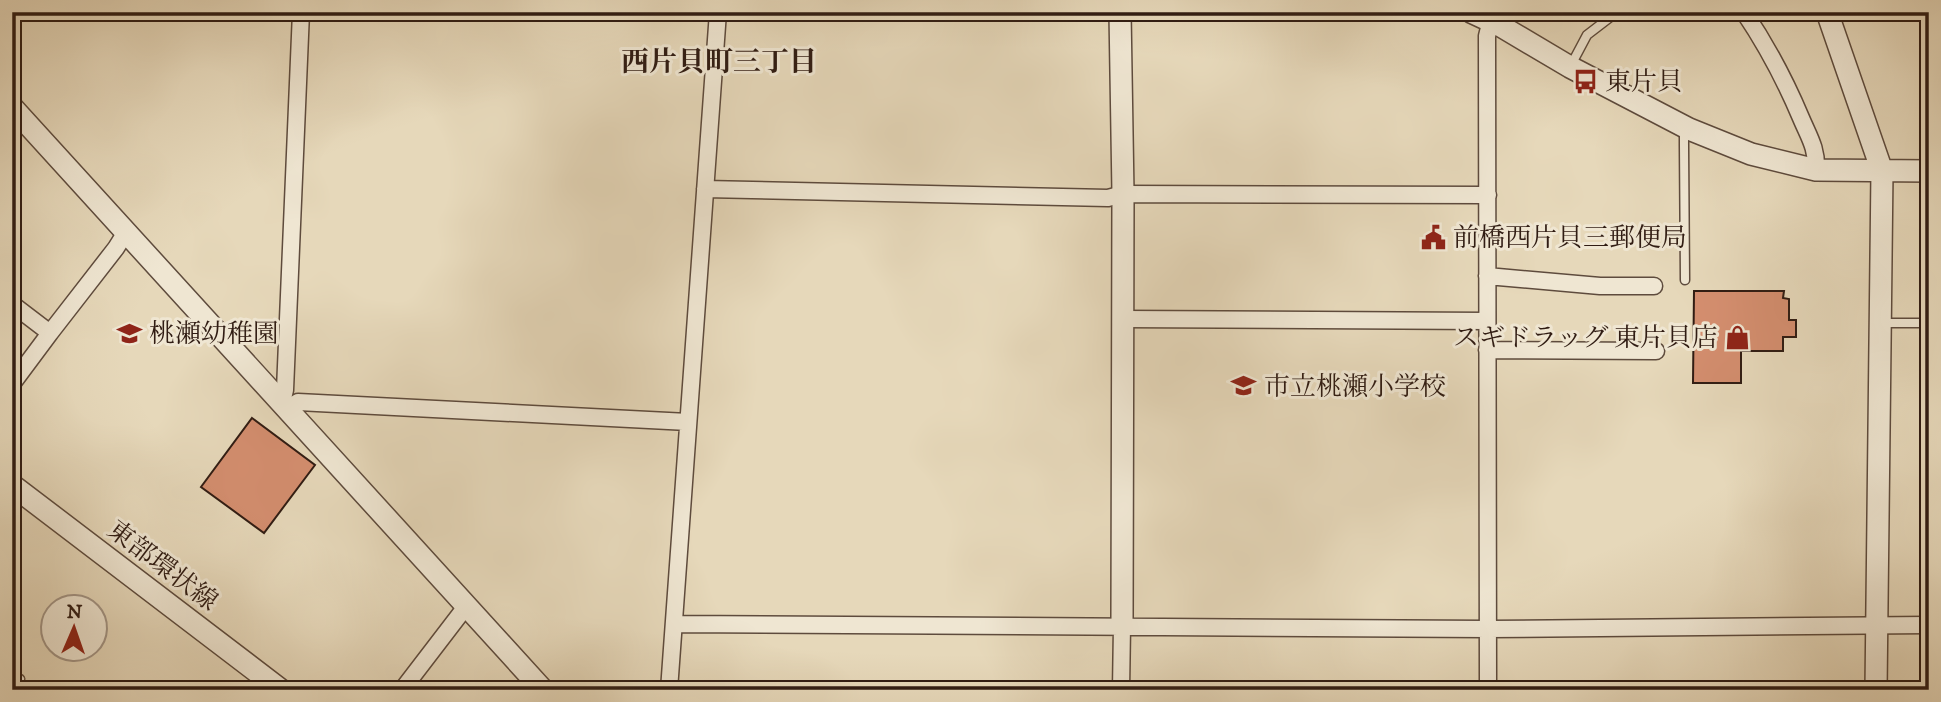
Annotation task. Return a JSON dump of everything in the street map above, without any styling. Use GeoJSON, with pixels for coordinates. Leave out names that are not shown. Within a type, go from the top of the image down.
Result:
{"type":"FeatureCollection","features":[{"type":"Feature","properties":{"kind":"street"},"geometry":{"type":"LineString","coordinates":[[282,404],[285,390],[301,12]]}},
{"type":"Feature","properties":{"kind":"street"},"geometry":{"type":"LineString","coordinates":[[669,690],[718,12]]}},
{"type":"Feature","properties":{"kind":"street"},"geometry":{"type":"LineString","coordinates":[[1120,12],[1123,194],[1121,690]]}},
{"type":"Feature","properties":{"kind":"street"},"geometry":{"type":"LineString","coordinates":[[1471,12],[1499,20],[1570,67],[1689,129],[1751,154],[1816,170],[1929,171]]}},
{"type":"Feature","properties":{"kind":"street"},"geometry":{"type":"LineString","coordinates":[[1744,12],[1770,52],[1789,89],[1816,152],[1816,170]]}},
{"type":"Feature","properties":{"kind":"street"},"geometry":{"type":"LineString","coordinates":[[1827,12],[1882,172],[1877,690]]}},
{"type":"Feature","properties":{"kind":"street"},"geometry":{"type":"LineString","coordinates":[[1488,690],[1487,36],[1489,28],[1499,20]]}},
{"type":"Feature","properties":{"kind":"street"},"geometry":{"type":"LineString","coordinates":[[12,107],[543,690]]}},
{"type":"Feature","properties":{"kind":"street"},"geometry":{"type":"LineString","coordinates":[[705,188],[1108,198],[1123,194],[1488,195]]}},
{"type":"Feature","properties":{"kind":"street"},"geometry":{"type":"LineString","coordinates":[[12,384],[126,232]]}},
{"type":"Feature","properties":{"kind":"street"},"geometry":{"type":"LineString","coordinates":[[1488,276],[1600,286],[1654,286]]}},
{"type":"Feature","properties":{"kind":"street"},"geometry":{"type":"LineString","coordinates":[[12,304],[50,333]]}},
{"type":"Feature","properties":{"kind":"street"},"geometry":{"type":"LineString","coordinates":[[1123,319],[1487,321]]}},
{"type":"Feature","properties":{"kind":"street"},"geometry":{"type":"LineString","coordinates":[[1487,350],[1656,351]]}},
{"type":"Feature","properties":{"kind":"street"},"geometry":{"type":"LineString","coordinates":[[282,404],[298,402],[688,422]]}},
{"type":"Feature","properties":{"kind":"street","name":"東部環状線"},"geometry":{"type":"LineString","coordinates":[[12,485],[281,690]]}},
{"type":"Feature","properties":{"kind":"street"},"geometry":{"type":"LineString","coordinates":[[402,690],[468,607]]}},
{"type":"Feature","properties":{"kind":"street"},"geometry":{"type":"LineString","coordinates":[[675,624],[1488,629],[1929,625]]}},
{"type":"Feature","properties":{"kind":"lane"},"geometry":{"type":"LineString","coordinates":[[1570,67],[1587,35],[1617,12]]}},
{"type":"Feature","properties":{"kind":"lane"},"geometry":{"type":"LineString","coordinates":[[1685,280],[1684,132],[1689,129]]}},
{"type":"Feature","properties":{"kind":"lane"},"geometry":{"type":"LineString","coordinates":[[1881,323],[1929,323]]}},
{"type":"Feature","properties":{"kind":"lane"},"geometry":{"type":"LineString","coordinates":[[12,689],[20,680]]}},
{"type":"Feature","properties":{"kind":"building","name":"スギドラッグ 東片貝店"},"geometry":{"type":"Polygon","coordinates":[[[1694,291],[1784,291],[1783,298],[1789,299],[1789,320],[1796,320],[1796,337],[1783,337],[1783,351],[1741,351],[1741,383],[1693,383],[1694,291]]]}},
{"type":"Feature","properties":{"kind":"building"},"geometry":{"type":"Polygon","coordinates":[[[252,418],[315,465],[264,533],[201,487],[252,418]]]}},
{"type":"Feature","properties":{"kind":"place","name":"東片貝"},"geometry":{"type":"Point","coordinates":[1585,81]}},
{"type":"Feature","properties":{"kind":"place","name":"前橋西片貝三郵便局"},"geometry":{"type":"Point","coordinates":[1433,237]}},
{"type":"Feature","properties":{"kind":"place","name":"桃瀬幼稚園"},"geometry":{"type":"Point","coordinates":[129,333]}},
{"type":"Feature","properties":{"kind":"place","name":"スギドラッグ 東片貝店"},"geometry":{"type":"Point","coordinates":[1738,337]}},
{"type":"Feature","properties":{"kind":"place","name":"市立桃瀬小学校"},"geometry":{"type":"Point","coordinates":[1244,386]}},
{"type":"Feature","properties":{"kind":"district","name":"西片貝町三丁目"},"geometry":{"type":"Point","coordinates":[719,61]}}]}
